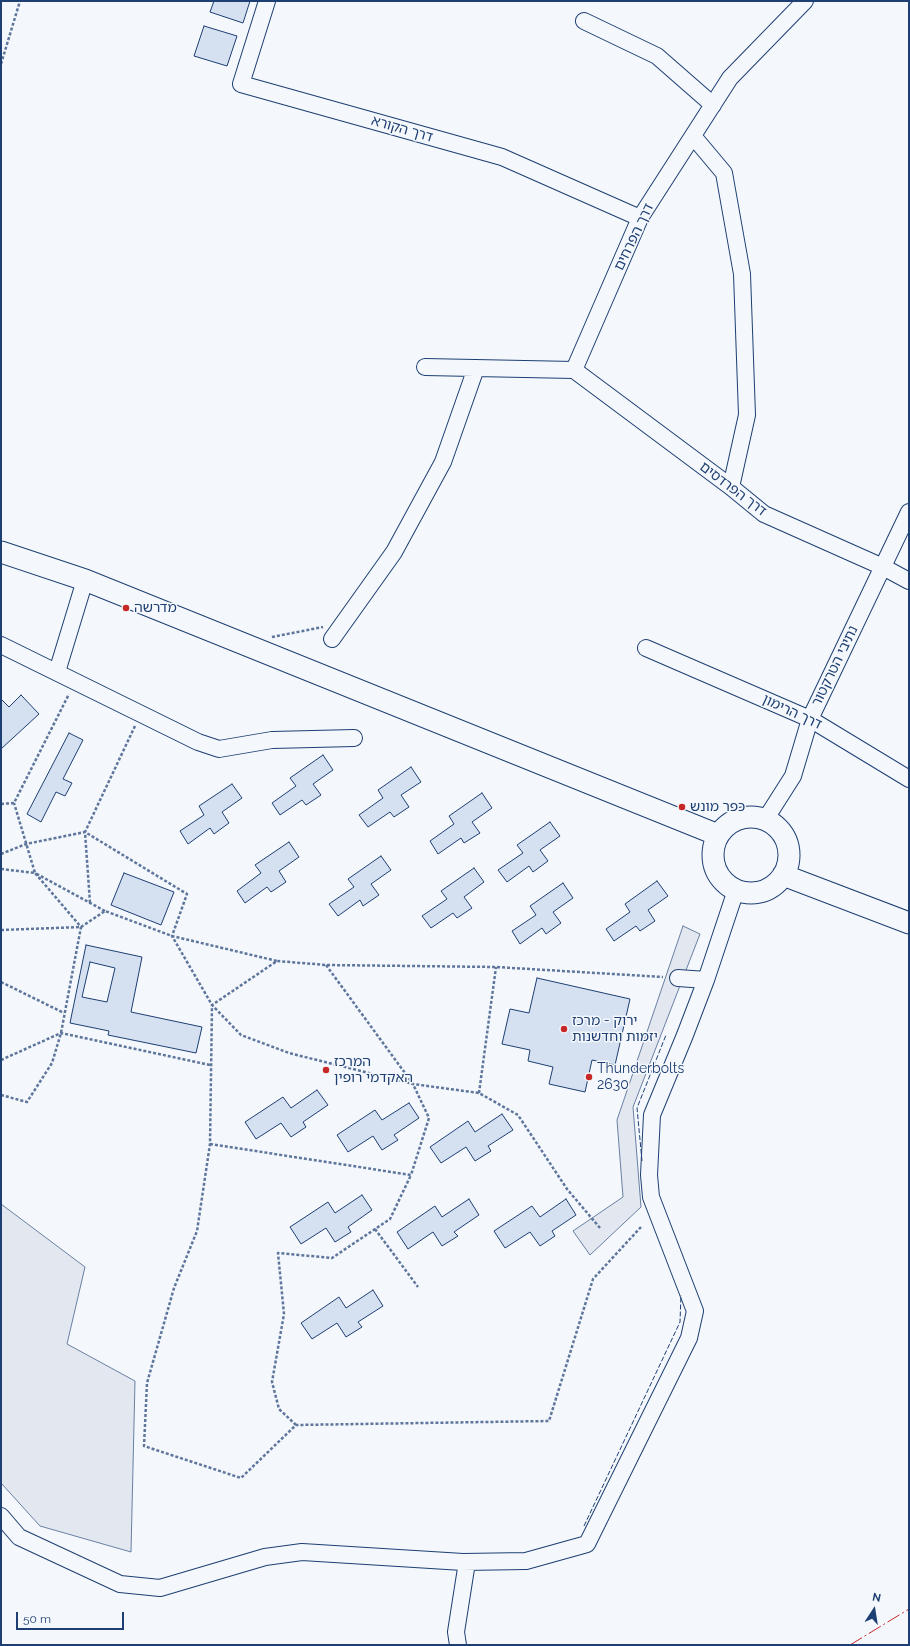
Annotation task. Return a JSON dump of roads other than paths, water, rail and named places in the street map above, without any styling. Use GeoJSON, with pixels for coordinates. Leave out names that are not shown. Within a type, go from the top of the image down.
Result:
{"type":"FeatureCollection","features":[{"type":"Feature","properties":{"kind":"main road"},"geometry":{"type":"LineString","coordinates":[[1,552],[85,580],[718,835]]}},
{"type":"Feature","properties":{"kind":"main road"},"geometry":{"type":"LineString","coordinates":[[754,817],[765,820],[774,825],[782,833],[787,843],[788,859],[784,874],[768,889],[746,893],[736,890],[725,883],[717,872],[713,860],[713,847],[718,835],[725,827],[734,821],[754,817]]}},
{"type":"Feature","properties":{"kind":"main road"},"geometry":{"type":"LineString","coordinates":[[784,874],[909,923]]}},
{"type":"Feature","properties":{"kind":"street","name":"דרך הקורא"},"geometry":{"type":"LineString","coordinates":[[267,1],[241,84],[502,158],[640,218]]}},
{"type":"Feature","properties":{"kind":"street","name":"דרך הפרחים"},"geometry":{"type":"LineString","coordinates":[[574,370],[640,218],[730,78],[805,1]]}},
{"type":"Feature","properties":{"kind":"street"},"geometry":{"type":"LineString","coordinates":[[584,21],[657,56],[713,104]]}},
{"type":"Feature","properties":{"kind":"street"},"geometry":{"type":"LineString","coordinates":[[693,136],[724,173],[742,274],[747,415],[731,487]]}},
{"type":"Feature","properties":{"kind":"street"},"geometry":{"type":"LineString","coordinates":[[425,367],[574,370]]}},
{"type":"Feature","properties":{"kind":"street"},"geometry":{"type":"LineString","coordinates":[[332,639],[394,552],[443,462],[476,368]]}},
{"type":"Feature","properties":{"kind":"street","name":"דרך הפרדסים"},"geometry":{"type":"LineString","coordinates":[[574,370],[731,487],[764,514],[883,566],[909,580]]}},
{"type":"Feature","properties":{"kind":"street","name":"נתיבי הטרקטור"},"geometry":{"type":"LineString","coordinates":[[765,820],[793,776],[810,718],[909,512]]}},
{"type":"Feature","properties":{"kind":"street"},"geometry":{"type":"LineString","coordinates":[[57,672],[85,580]]}},
{"type":"Feature","properties":{"kind":"street"},"geometry":{"type":"LineString","coordinates":[[1,646],[198,742],[219,749],[272,740],[354,738]]}},
{"type":"Feature","properties":{"kind":"street","name":"דרך הרימון"},"geometry":{"type":"LineString","coordinates":[[646,648],[810,718],[909,778]]}},
{"type":"Feature","properties":{"kind":"street"},"geometry":{"type":"LineString","coordinates":[[1,1516],[20,1537],[120,1584],[160,1588],[265,1557],[302,1552],[467,1562],[526,1561],[587,1544],[689,1338],[695,1311],[651,1197],[649,1175],[651,1122],[652,1114],[706,980],[736,890]]}},
{"type":"Feature","properties":{"kind":"street"},"geometry":{"type":"LineString","coordinates":[[678,978],[706,980]]}},
{"type":"Feature","properties":{"kind":"street"},"geometry":{"type":"LineString","coordinates":[[458,1645],[456,1632],[467,1562]]}},
{"type":"Feature","properties":{"kind":"place","name":"מדרשה"},"geometry":{"type":"Point","coordinates":[126,608]}},
{"type":"Feature","properties":{"kind":"place","name":"כפר מונש"},"geometry":{"type":"Point","coordinates":[682,807]}},
{"type":"Feature","properties":{"kind":"place","name":"ירוק - מרכז יזמות וחדשנות"},"geometry":{"type":"Point","coordinates":[564,1029]}},
{"type":"Feature","properties":{"kind":"place","name":"המרכז האקדמי רופין"},"geometry":{"type":"Point","coordinates":[326,1070]}},
{"type":"Feature","properties":{"kind":"place","name":"Thunderbolts 2630"},"geometry":{"type":"Point","coordinates":[589,1077]}}]}
